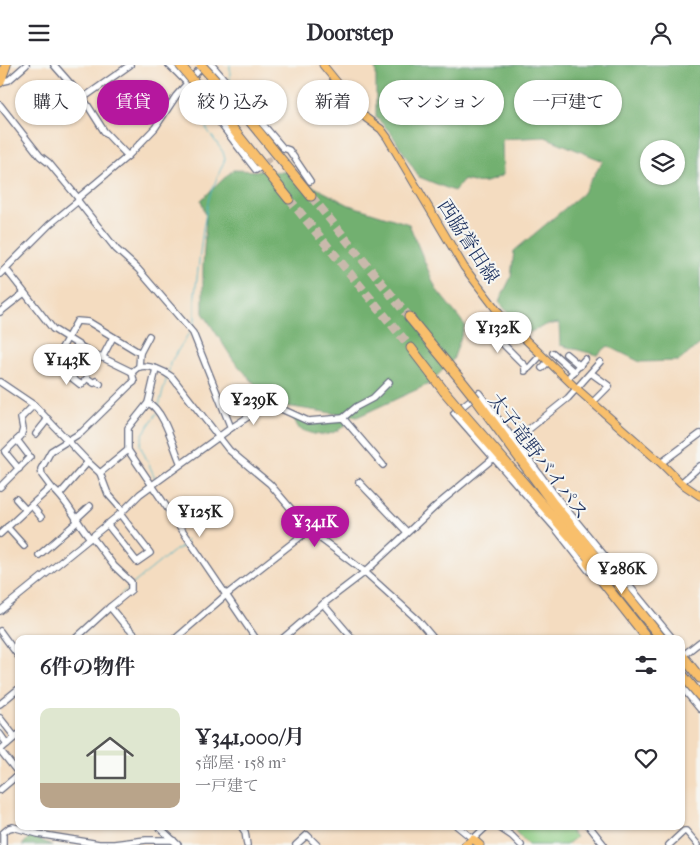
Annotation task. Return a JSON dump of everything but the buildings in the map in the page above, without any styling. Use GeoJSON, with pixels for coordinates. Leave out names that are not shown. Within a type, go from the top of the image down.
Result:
{"type":"FeatureCollection","features":[{"type":"Feature","properties":{"kind":"highway"},"geometry":{"type":"LineString","coordinates":[[0,82],[6,65]]}},
{"type":"Feature","properties":{"kind":"highway"},"geometry":{"type":"LineString","coordinates":[[174,65],[189,80]]}},
{"type":"Feature","properties":{"kind":"highway"},"geometry":{"type":"LineString","coordinates":[[180,65],[193,80]]}},
{"type":"Feature","properties":{"kind":"highway"},"geometry":{"type":"LineString","coordinates":[[201,65],[231,98],[311,196]]}},
{"type":"Feature","properties":{"kind":"highway"},"geometry":{"type":"LineString","coordinates":[[230,125],[289,199]]}},
{"type":"Feature","properties":{"kind":"highway","name":"太子竜野バイパス"},"geometry":{"type":"LineString","coordinates":[[409,317],[476,399],[651,635]]}},
{"type":"Feature","properties":{"kind":"highway","name":"太子竜野バイパス"},"geometry":{"type":"LineString","coordinates":[[411,348],[461,411],[585,554],[595,560],[659,635]]}},
{"type":"Feature","properties":{"kind":"highway"},"geometry":{"type":"LineString","coordinates":[[595,560],[667,635]]}},
{"type":"Feature","properties":{"kind":"highway"},"geometry":{"type":"LineString","coordinates":[[595,560],[633,620],[645,635]]}},
{"type":"Feature","properties":{"kind":"highway"},"geometry":{"type":"LineString","coordinates":[[685,660],[700,677]]}},
{"type":"Feature","properties":{"kind":"highway"},"geometry":{"type":"LineString","coordinates":[[685,661],[700,686]]}},
{"type":"Feature","properties":{"kind":"highway"},"geometry":{"type":"LineString","coordinates":[[685,678],[700,696]]}},
{"type":"Feature","properties":{"kind":"highway"},"geometry":{"type":"LineString","coordinates":[[685,686],[700,704]]}},
{"type":"Feature","properties":{"kind":"main road","name":"西脇誉田線"},"geometry":{"type":"LineString","coordinates":[[323,65],[366,118],[381,129],[387,137],[464,267],[502,317],[577,389],[662,463],[681,483],[700,496]]}},
{"type":"Feature","properties":{"kind":"main road"},"geometry":{"type":"LineString","coordinates":[[465,845],[473,839],[480,845]]}},
{"type":"Feature","properties":{"kind":"street"},"geometry":{"type":"LineString","coordinates":[[0,82],[9,80],[26,65]]}},
{"type":"Feature","properties":{"kind":"street"},"geometry":{"type":"LineString","coordinates":[[54,65],[67,80]]}},
{"type":"Feature","properties":{"kind":"street"},"geometry":{"type":"LineString","coordinates":[[87,95],[130,65]]}},
{"type":"Feature","properties":{"kind":"street"},"geometry":{"type":"LineString","coordinates":[[169,65],[185,80]]}},
{"type":"Feature","properties":{"kind":"street"},"geometry":{"type":"LineString","coordinates":[[191,80],[199,70],[211,65],[281,150],[289,150],[310,181]]}},
{"type":"Feature","properties":{"kind":"street"},"geometry":{"type":"LineString","coordinates":[[0,274],[50,223],[128,156],[155,128],[179,93]]}},
{"type":"Feature","properties":{"kind":"street"},"geometry":{"type":"LineString","coordinates":[[87,104],[104,131],[128,156]]}},
{"type":"Feature","properties":{"kind":"street"},"geometry":{"type":"LineString","coordinates":[[0,105],[40,155],[49,163],[116,249],[138,269],[193,333],[230,428]]}},
{"type":"Feature","properties":{"kind":"street"},"geometry":{"type":"LineString","coordinates":[[221,125],[257,169]]}},
{"type":"Feature","properties":{"kind":"street"},"geometry":{"type":"LineString","coordinates":[[6,269],[53,329],[85,349],[132,372]]}},
{"type":"Feature","properties":{"kind":"street"},"geometry":{"type":"LineString","coordinates":[[0,313],[24,293]]}},
{"type":"Feature","properties":{"kind":"street"},"geometry":{"type":"LineString","coordinates":[[480,336],[502,317]]}},
{"type":"Feature","properties":{"kind":"street"},"geometry":{"type":"LineString","coordinates":[[100,384],[96,381],[94,383],[87,378],[82,385],[51,361],[77,321],[89,322],[140,353]]}},
{"type":"Feature","properties":{"kind":"street"},"geometry":{"type":"LineString","coordinates":[[489,330],[525,366],[525,369],[530,368],[541,355]]}},
{"type":"Feature","properties":{"kind":"street"},"geometry":{"type":"LineString","coordinates":[[139,367],[140,353],[149,336]]}},
{"type":"Feature","properties":{"kind":"street"},"geometry":{"type":"LineString","coordinates":[[102,358],[113,337]]}},
{"type":"Feature","properties":{"kind":"street"},"geometry":{"type":"LineString","coordinates":[[67,373],[85,349]]}},
{"type":"Feature","properties":{"kind":"street"},"geometry":{"type":"LineString","coordinates":[[542,369],[555,352],[574,372]]}},
{"type":"Feature","properties":{"kind":"street"},"geometry":{"type":"LineString","coordinates":[[566,354],[580,366]]}},
{"type":"Feature","properties":{"kind":"street"},"geometry":{"type":"LineString","coordinates":[[567,379],[586,359]]}},
{"type":"Feature","properties":{"kind":"street"},"geometry":{"type":"LineString","coordinates":[[514,442],[577,389],[600,362]]}},
{"type":"Feature","properties":{"kind":"street"},"geometry":{"type":"LineString","coordinates":[[132,372],[139,367],[156,369],[172,377],[229,450],[270,484],[309,530],[365,572],[418,620],[431,635]]}},
{"type":"Feature","properties":{"kind":"street"},"geometry":{"type":"LineString","coordinates":[[156,369],[148,403],[128,428],[128,450],[253,635]]}},
{"type":"Feature","properties":{"kind":"street"},"geometry":{"type":"LineString","coordinates":[[79,635],[131,589],[130,582],[77,521],[60,494],[51,487],[42,475],[41,469],[51,451],[82,432],[134,382],[132,372]]}},
{"type":"Feature","properties":{"kind":"street"},"geometry":{"type":"LineString","coordinates":[[590,373],[609,386],[593,402]]}},
{"type":"Feature","properties":{"kind":"street"},"geometry":{"type":"LineString","coordinates":[[0,382],[34,405],[100,473],[108,494],[150,553],[137,562],[107,524]]}},
{"type":"Feature","properties":{"kind":"street"},"geometry":{"type":"LineString","coordinates":[[0,611],[91,538],[140,494],[230,428],[254,413],[266,402],[308,421],[343,418],[356,407],[372,398],[389,382]]}},
{"type":"Feature","properties":{"kind":"street"},"geometry":{"type":"LineString","coordinates":[[641,635],[556,529],[495,457],[454,413],[478,393],[558,499],[668,635]]}},
{"type":"Feature","properties":{"kind":"street"},"geometry":{"type":"LineString","coordinates":[[148,403],[160,412],[181,464]]}},
{"type":"Feature","properties":{"kind":"street"},"geometry":{"type":"LineString","coordinates":[[19,469],[5,452],[23,431],[21,418],[34,405]]}},
{"type":"Feature","properties":{"kind":"street"},"geometry":{"type":"LineString","coordinates":[[343,418],[383,465]]}},
{"type":"Feature","properties":{"kind":"street"},"geometry":{"type":"LineString","coordinates":[[36,434],[48,419]]}},
{"type":"Feature","properties":{"kind":"street"},"geometry":{"type":"LineString","coordinates":[[662,463],[700,433]]}},
{"type":"Feature","properties":{"kind":"street"},"geometry":{"type":"LineString","coordinates":[[0,487],[30,457],[17,440]]}},
{"type":"Feature","properties":{"kind":"street"},"geometry":{"type":"LineString","coordinates":[[100,473],[128,450]]}},
{"type":"Feature","properties":{"kind":"street"},"geometry":{"type":"LineString","coordinates":[[287,635],[365,572],[437,505],[495,457]]}},
{"type":"Feature","properties":{"kind":"street"},"geometry":{"type":"LineString","coordinates":[[60,494],[88,462]]}},
{"type":"Feature","properties":{"kind":"street"},"geometry":{"type":"LineString","coordinates":[[681,483],[700,466]]}},
{"type":"Feature","properties":{"kind":"street"},"geometry":{"type":"LineString","coordinates":[[359,482],[407,533]]}},
{"type":"Feature","properties":{"kind":"street"},"geometry":{"type":"LineString","coordinates":[[0,535],[51,487]]}},
{"type":"Feature","properties":{"kind":"street"},"geometry":{"type":"LineString","coordinates":[[16,499],[26,510]]}},
{"type":"Feature","properties":{"kind":"street"},"geometry":{"type":"LineString","coordinates":[[32,506],[41,517]]}},
{"type":"Feature","properties":{"kind":"street"},"geometry":{"type":"LineString","coordinates":[[39,555],[90,507]]}},
{"type":"Feature","properties":{"kind":"street"},"geometry":{"type":"LineString","coordinates":[[8,527],[24,547]]}},
{"type":"Feature","properties":{"kind":"street"},"geometry":{"type":"LineString","coordinates":[[180,635],[226,595],[309,530]]}},
{"type":"Feature","properties":{"kind":"street"},"geometry":{"type":"LineString","coordinates":[[323,604],[350,635]]}},
{"type":"Feature","properties":{"kind":"street"},"geometry":{"type":"LineString","coordinates":[[110,607],[135,635]]}},
{"type":"Feature","properties":{"kind":"street"},"geometry":{"type":"LineString","coordinates":[[0,631],[15,652]]}},
{"type":"Feature","properties":{"kind":"street"},"geometry":{"type":"LineString","coordinates":[[685,654],[700,643]]}},
{"type":"Feature","properties":{"kind":"street"},"geometry":{"type":"LineString","coordinates":[[685,659],[700,673]]}},
{"type":"Feature","properties":{"kind":"street"},"geometry":{"type":"LineString","coordinates":[[685,690],[700,709]]}},
{"type":"Feature","properties":{"kind":"street"},"geometry":{"type":"LineString","coordinates":[[0,704],[15,692]]}},
{"type":"Feature","properties":{"kind":"street"},"geometry":{"type":"LineString","coordinates":[[0,718],[15,733]]}},
{"type":"Feature","properties":{"kind":"street"},"geometry":{"type":"LineString","coordinates":[[0,734],[8,744]]}},
{"type":"Feature","properties":{"kind":"street"},"geometry":{"type":"LineString","coordinates":[[15,737],[0,751],[15,769]]}},
{"type":"Feature","properties":{"kind":"street"},"geometry":{"type":"LineString","coordinates":[[0,791],[15,778]]}},
{"type":"Feature","properties":{"kind":"street"},"geometry":{"type":"LineString","coordinates":[[3,845],[3,833],[9,828],[15,827]]}},
{"type":"Feature","properties":{"kind":"street"},"geometry":{"type":"LineString","coordinates":[[28,830],[100,844],[173,840]]}},
{"type":"Feature","properties":{"kind":"street"},"geometry":{"type":"LineString","coordinates":[[162,830],[178,845]]}},
{"type":"Feature","properties":{"kind":"street"},"geometry":{"type":"LineString","coordinates":[[244,830],[247,845]]}},
{"type":"Feature","properties":{"kind":"street"},"geometry":{"type":"LineString","coordinates":[[462,830],[473,839],[483,830]]}},
{"type":"Feature","properties":{"kind":"street"},"geometry":{"type":"LineString","coordinates":[[503,830],[520,845]]}},
{"type":"Feature","properties":{"kind":"street"},"geometry":{"type":"LineString","coordinates":[[592,830],[604,845]]}},
{"type":"Feature","properties":{"kind":"street"},"geometry":{"type":"LineString","coordinates":[[669,845],[686,831],[698,845]]}},
{"type":"Feature","properties":{"kind":"street"},"geometry":{"type":"LineString","coordinates":[[296,845],[308,835],[318,845]]}},
{"type":"Feature","properties":{"kind":"green space"},"geometry":{"type":"Polygon","coordinates":[[[373,65],[700,65],[700,344],[679,361],[640,362],[608,346],[597,355],[560,345],[559,323],[546,325],[526,334],[499,302],[511,277],[514,251],[582,194],[603,161],[545,137],[502,139],[503,175],[484,182],[463,180],[454,191],[419,177],[391,133],[384,125],[504,125],[504,80],[379,80],[379,120],[376,117],[376,71],[373,65]]]}},
{"type":"Feature","properties":{"kind":"green space"},"geometry":{"type":"Polygon","coordinates":[[[233,170],[286,172],[349,205],[409,224],[436,289],[465,325],[453,360],[429,384],[357,417],[273,404],[234,361],[203,313],[206,217],[201,200],[233,170]]]}},
{"type":"Feature","properties":{"kind":"green space"},"geometry":{"type":"Polygon","coordinates":[[[293,417],[314,424],[342,419],[346,425],[334,432],[318,435],[299,429],[293,417]]]}},
{"type":"Feature","properties":{"kind":"green space"},"geometry":{"type":"Polygon","coordinates":[[[570,830],[576,837],[566,845],[528,845],[515,831],[570,830]]]}},
{"type":"Feature","properties":{"kind":"green space"},"geometry":{"type":"Polygon","coordinates":[[[31,836],[52,845],[22,845],[31,836]]]}},
{"type":"Feature","properties":{"kind":"waterway"},"geometry":{"type":"LineString","coordinates":[[230,65],[230,80]]}},
{"type":"Feature","properties":{"kind":"waterway"},"geometry":{"type":"LineString","coordinates":[[193,327],[195,319],[195,294],[209,197],[225,159],[223,152],[206,128],[208,125]]}},
{"type":"Feature","properties":{"kind":"waterway"},"geometry":{"type":"LineString","coordinates":[[169,371],[170,363],[189,333]]}},
{"type":"Feature","properties":{"kind":"waterway"},"geometry":{"type":"LineString","coordinates":[[158,409],[167,377]]}},
{"type":"Feature","properties":{"kind":"waterway"},"geometry":{"type":"LineString","coordinates":[[156,480],[140,445],[143,434],[157,413]]}},
{"type":"Feature","properties":{"kind":"waterway"},"geometry":{"type":"LineString","coordinates":[[133,584],[172,552],[184,546],[187,540]]}},
{"type":"Feature","properties":{"kind":"waterway"},"geometry":{"type":"LineString","coordinates":[[121,594],[128,588]]}},
{"type":"Feature","properties":{"kind":"tunnel"},"geometry":{"type":"LineString","coordinates":[[260,167],[278,152]]}},
{"type":"Feature","properties":{"kind":"tunnel"},"geometry":{"type":"LineString","coordinates":[[311,196],[409,317]]}},
{"type":"Feature","properties":{"kind":"tunnel"},"geometry":{"type":"LineString","coordinates":[[289,199],[411,348]]}}]}
